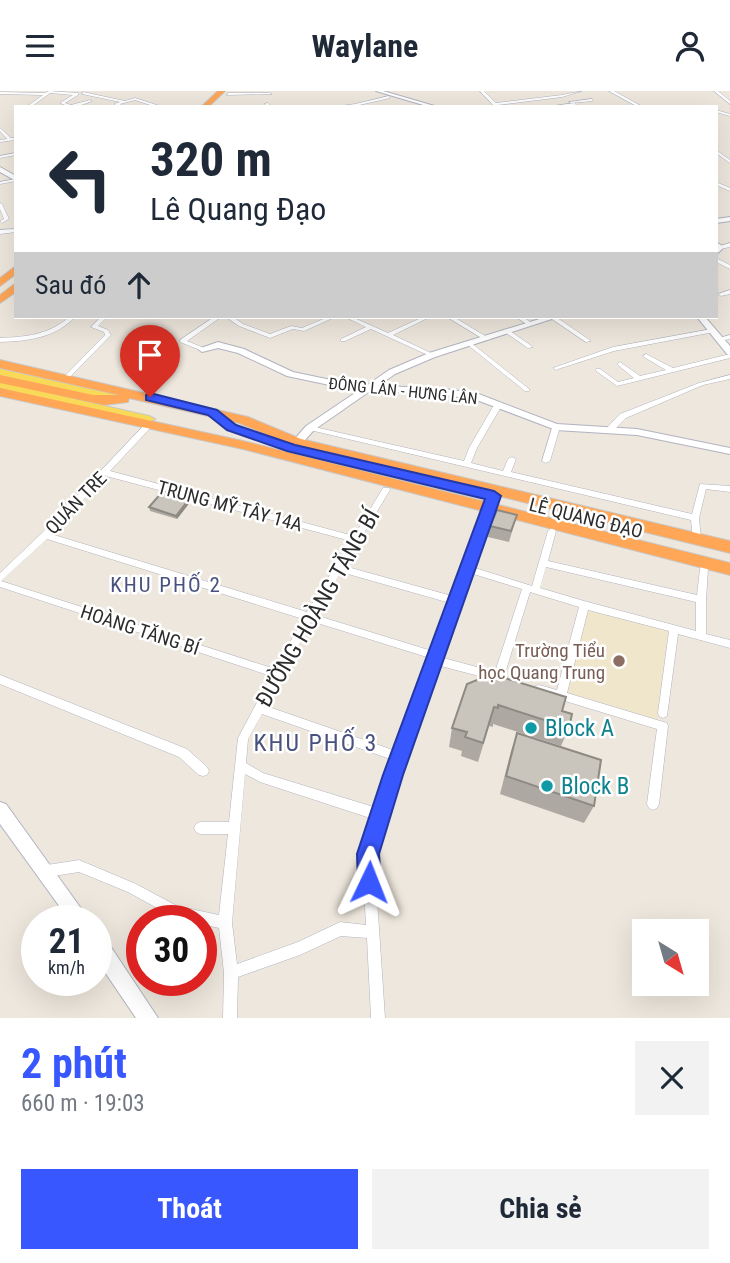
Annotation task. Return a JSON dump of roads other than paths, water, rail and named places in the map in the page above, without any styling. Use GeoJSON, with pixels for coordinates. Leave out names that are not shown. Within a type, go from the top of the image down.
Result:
{"type":"FeatureCollection","features":[{"type":"Feature","properties":{"kind":"highway"},"geometry":{"type":"LineString","coordinates":[[205,105],[226,92]]}},
{"type":"Feature","properties":{"kind":"highway"},"geometry":{"type":"LineString","coordinates":[[0,274],[14,263]]}},
{"type":"Feature","properties":{"kind":"highway"},"geometry":{"type":"LineString","coordinates":[[0,283],[14,271]]}},
{"type":"Feature","properties":{"kind":"highway"},"geometry":{"type":"LineString","coordinates":[[0,291],[14,279]]}},
{"type":"Feature","properties":{"kind":"highway"},"geometry":{"type":"LineString","coordinates":[[0,300],[14,288]]}},
{"type":"Feature","properties":{"kind":"highway","name":"LÊ QUANG ĐẠO"},"geometry":{"type":"LineString","coordinates":[[0,362],[123,394],[232,428],[730,569]]}},
{"type":"Feature","properties":{"kind":"highway","name":"LÊ QUANG ĐẠO"},"geometry":{"type":"LineString","coordinates":[[0,379],[95,398],[128,408],[149,424],[386,490],[491,502],[730,547]]}},
{"type":"Feature","properties":{"kind":"highway","name":"LÊ QUANG ĐẠO"},"geometry":{"type":"LineString","coordinates":[[0,392],[25,396],[45,404],[243,445],[418,495]]}},
{"type":"Feature","properties":{"kind":"highway","name":"LÊ QUANG ĐẠO"},"geometry":{"type":"LineString","coordinates":[[95,398],[123,394],[213,412],[243,420],[294,445]]}},
{"type":"Feature","properties":{"kind":"highway"},"geometry":{"type":"LineString","coordinates":[[213,412],[232,428]]}},
{"type":"Feature","properties":{"kind":"highway","name":"LÊ QUANG ĐẠO"},"geometry":{"type":"LineString","coordinates":[[491,502],[552,531],[730,576]]}},
{"type":"Feature","properties":{"kind":"highway","name":"LÊ QUANG ĐẠO"},"geometry":{"type":"LineString","coordinates":[[491,502],[730,553]]}},
{"type":"Feature","properties":{"kind":"main road"},"geometry":{"type":"LineString","coordinates":[[0,372],[123,394]]}},
{"type":"Feature","properties":{"kind":"main road"},"geometry":{"type":"LineString","coordinates":[[0,385],[149,424]]}},
{"type":"Feature","properties":{"kind":"street"},"geometry":{"type":"LineString","coordinates":[[379,91],[429,105]]}},
{"type":"Feature","properties":{"kind":"street"},"geometry":{"type":"LineString","coordinates":[[482,91],[496,105],[580,91]]}},
{"type":"Feature","properties":{"kind":"street"},"geometry":{"type":"LineString","coordinates":[[611,91],[637,105]]}},
{"type":"Feature","properties":{"kind":"street"},"geometry":{"type":"LineString","coordinates":[[716,91],[730,104]]}},
{"type":"Feature","properties":{"kind":"street"},"geometry":{"type":"LineString","coordinates":[[31,105],[52,92],[82,93],[124,104],[135,99]]}},
{"type":"Feature","properties":{"kind":"street"},"geometry":{"type":"LineString","coordinates":[[226,92],[270,94]]}},
{"type":"Feature","properties":{"kind":"street"},"geometry":{"type":"LineString","coordinates":[[0,93],[46,94]]}},
{"type":"Feature","properties":{"kind":"street"},"geometry":{"type":"LineString","coordinates":[[9,100],[17,93]]}},
{"type":"Feature","properties":{"kind":"street"},"geometry":{"type":"LineString","coordinates":[[69,105],[62,103],[82,93]]}},
{"type":"Feature","properties":{"kind":"street"},"geometry":{"type":"LineString","coordinates":[[487,96],[494,95]]}},
{"type":"Feature","properties":{"kind":"street"},"geometry":{"type":"LineString","coordinates":[[124,96],[154,105]]}},
{"type":"Feature","properties":{"kind":"street"},"geometry":{"type":"LineString","coordinates":[[562,96],[575,104],[592,100]]}},
{"type":"Feature","properties":{"kind":"street"},"geometry":{"type":"LineString","coordinates":[[355,105],[388,97]]}},
{"type":"Feature","properties":{"kind":"street"},"geometry":{"type":"LineString","coordinates":[[76,105],[90,101]]}},
{"type":"Feature","properties":{"kind":"street"},"geometry":{"type":"LineString","coordinates":[[0,129],[13,140]]}},
{"type":"Feature","properties":{"kind":"street"},"geometry":{"type":"LineString","coordinates":[[0,141],[13,140]]}},
{"type":"Feature","properties":{"kind":"street"},"geometry":{"type":"LineString","coordinates":[[0,204],[7,219],[1,221]]}},
{"type":"Feature","properties":{"kind":"street"},"geometry":{"type":"LineString","coordinates":[[721,295],[730,292]]}},
{"type":"Feature","properties":{"kind":"street"},"geometry":{"type":"LineString","coordinates":[[0,340],[33,338],[56,329],[69,319]]}},
{"type":"Feature","properties":{"kind":"street"},"geometry":{"type":"LineString","coordinates":[[66,378],[108,335],[106,331],[94,327],[102,319]]}},
{"type":"Feature","properties":{"kind":"street"},"geometry":{"type":"LineString","coordinates":[[202,349],[182,341],[215,319]]}},
{"type":"Feature","properties":{"kind":"street"},"geometry":{"type":"LineString","coordinates":[[232,319],[270,336],[293,327],[302,330],[327,319]]}},
{"type":"Feature","properties":{"kind":"street"},"geometry":{"type":"LineString","coordinates":[[353,319],[432,355]]}},
{"type":"Feature","properties":{"kind":"street"},"geometry":{"type":"LineString","coordinates":[[388,335],[423,319]]}},
{"type":"Feature","properties":{"kind":"street"},"geometry":{"type":"LineString","coordinates":[[453,319],[487,339]]}},
{"type":"Feature","properties":{"kind":"street"},"geometry":{"type":"LineString","coordinates":[[522,319],[530,324]]}},
{"type":"Feature","properties":{"kind":"street"},"geometry":{"type":"LineString","coordinates":[[294,445],[310,428],[392,372],[432,355],[546,319]]}},
{"type":"Feature","properties":{"kind":"street"},"geometry":{"type":"LineString","coordinates":[[556,319],[588,341]]}},
{"type":"Feature","properties":{"kind":"street"},"geometry":{"type":"LineString","coordinates":[[598,370],[617,384],[730,354],[703,319]]}},
{"type":"Feature","properties":{"kind":"street"},"geometry":{"type":"LineString","coordinates":[[343,340],[372,327]]}},
{"type":"Feature","properties":{"kind":"street"},"geometry":{"type":"LineString","coordinates":[[508,332],[530,347]]}},
{"type":"Feature","properties":{"kind":"street"},"geometry":{"type":"LineString","coordinates":[[556,368],[613,349],[716,335],[730,337]]}},
{"type":"Feature","properties":{"kind":"street"},"geometry":{"type":"LineString","coordinates":[[470,344],[527,390]]}},
{"type":"Feature","properties":{"kind":"street","name":"ĐÔNG LÂN - HƯNG LÂN"},"geometry":{"type":"LineString","coordinates":[[202,349],[218,345],[242,351],[290,374],[369,389],[476,396],[556,427],[637,432],[730,451]]}},
{"type":"Feature","properties":{"kind":"street"},"geometry":{"type":"LineString","coordinates":[[646,356],[671,370]]}},
{"type":"Feature","properties":{"kind":"street"},"geometry":{"type":"LineString","coordinates":[[620,364],[640,379]]}},
{"type":"Feature","properties":{"kind":"street"},"geometry":{"type":"LineString","coordinates":[[608,431],[623,416],[701,384],[730,377]]}},
{"type":"Feature","properties":{"kind":"street"},"geometry":{"type":"LineString","coordinates":[[466,465],[498,405]]}},
{"type":"Feature","properties":{"kind":"street","name":"QUÁN TRE"},"geometry":{"type":"LineString","coordinates":[[0,578],[106,473],[149,424]]}},
{"type":"Feature","properties":{"kind":"street"},"geometry":{"type":"LineString","coordinates":[[546,461],[556,427]]}},
{"type":"Feature","properties":{"kind":"street"},"geometry":{"type":"LineString","coordinates":[[310,428],[695,518]]}},
{"type":"Feature","properties":{"kind":"street"},"geometry":{"type":"LineString","coordinates":[[506,474],[512,459]]}},
{"type":"Feature","properties":{"kind":"street","name":"TRUNG MỸ TÂY 14A"},"geometry":{"type":"LineString","coordinates":[[106,473],[354,539]]}},
{"type":"Feature","properties":{"kind":"street"},"geometry":{"type":"LineString","coordinates":[[697,539],[695,518],[704,485],[730,489]]}},
{"type":"Feature","properties":{"kind":"street","name":"ĐƯỜNG HOÀNG TĂNG BÍ"},"geometry":{"type":"LineString","coordinates":[[230,1018],[231,973],[225,923],[243,738],[309,617],[386,490]]}},
{"type":"Feature","properties":{"kind":"street"},"geometry":{"type":"LineString","coordinates":[[378,1018],[368,854],[399,757],[491,502]]}},
{"type":"Feature","properties":{"kind":"street"},"geometry":{"type":"LineString","coordinates":[[498,677],[543,563],[552,531]]}},
{"type":"Feature","properties":{"kind":"street"},"geometry":{"type":"LineString","coordinates":[[45,535],[511,681]]}},
{"type":"Feature","properties":{"kind":"street"},"geometry":{"type":"LineString","coordinates":[[543,563],[701,600]]}},
{"type":"Feature","properties":{"kind":"street"},"geometry":{"type":"LineString","coordinates":[[338,568],[456,601]]}},
{"type":"Feature","properties":{"kind":"street"},"geometry":{"type":"LineString","coordinates":[[467,569],[584,605],[730,644]]}},
{"type":"Feature","properties":{"kind":"street"},"geometry":{"type":"LineString","coordinates":[[701,635],[704,569]]}},
{"type":"Feature","properties":{"kind":"street","name":"HOÀNG TĂNG BÍ"},"geometry":{"type":"LineString","coordinates":[[0,584],[279,675]]}},
{"type":"Feature","properties":{"kind":"street"},"geometry":{"type":"LineString","coordinates":[[561,695],[584,605]]}},
{"type":"Feature","properties":{"kind":"street"},"geometry":{"type":"LineString","coordinates":[[663,713],[674,628]]}},
{"type":"Feature","properties":{"kind":"street"},"geometry":{"type":"LineString","coordinates":[[0,680],[183,753],[203,771]]}},
{"type":"Feature","properties":{"kind":"street"},"geometry":{"type":"LineString","coordinates":[[523,684],[663,726],[653,804]]}},
{"type":"Feature","properties":{"kind":"street"},"geometry":{"type":"LineString","coordinates":[[261,709],[399,757]]}},
{"type":"Feature","properties":{"kind":"street"},"geometry":{"type":"LineString","coordinates":[[240,765],[260,777],[380,815]]}},
{"type":"Feature","properties":{"kind":"street"},"geometry":{"type":"LineString","coordinates":[[0,810],[70,905]]}},
{"type":"Feature","properties":{"kind":"street"},"geometry":{"type":"LineString","coordinates":[[200,828],[235,828]]}},
{"type":"Feature","properties":{"kind":"street"},"geometry":{"type":"LineString","coordinates":[[47,871],[79,866],[132,888],[175,912],[225,923]]}},
{"type":"Feature","properties":{"kind":"street"},"geometry":{"type":"LineString","coordinates":[[231,973],[300,948],[340,929],[373,932]]}},
{"type":"Feature","properties":{"kind":"street"},"geometry":{"type":"LineString","coordinates":[[112,965],[148,1018]]}},
{"type":"Feature","properties":{"kind":"place","name":"Trường Tiểu học Quang Trung"},"geometry":{"type":"Point","coordinates":[619,661]}},
{"type":"Feature","properties":{"kind":"place","name":"Block A"},"geometry":{"type":"Point","coordinates":[531,728]}},
{"type":"Feature","properties":{"kind":"place","name":"Block B"},"geometry":{"type":"Point","coordinates":[547,786]}},
{"type":"Feature","properties":{"kind":"district","name":"KHU PHỐ 2"},"geometry":{"type":"Point","coordinates":[166,585]}},
{"type":"Feature","properties":{"kind":"district","name":"KHU PHỐ 3"},"geometry":{"type":"Point","coordinates":[316,743]}}]}
